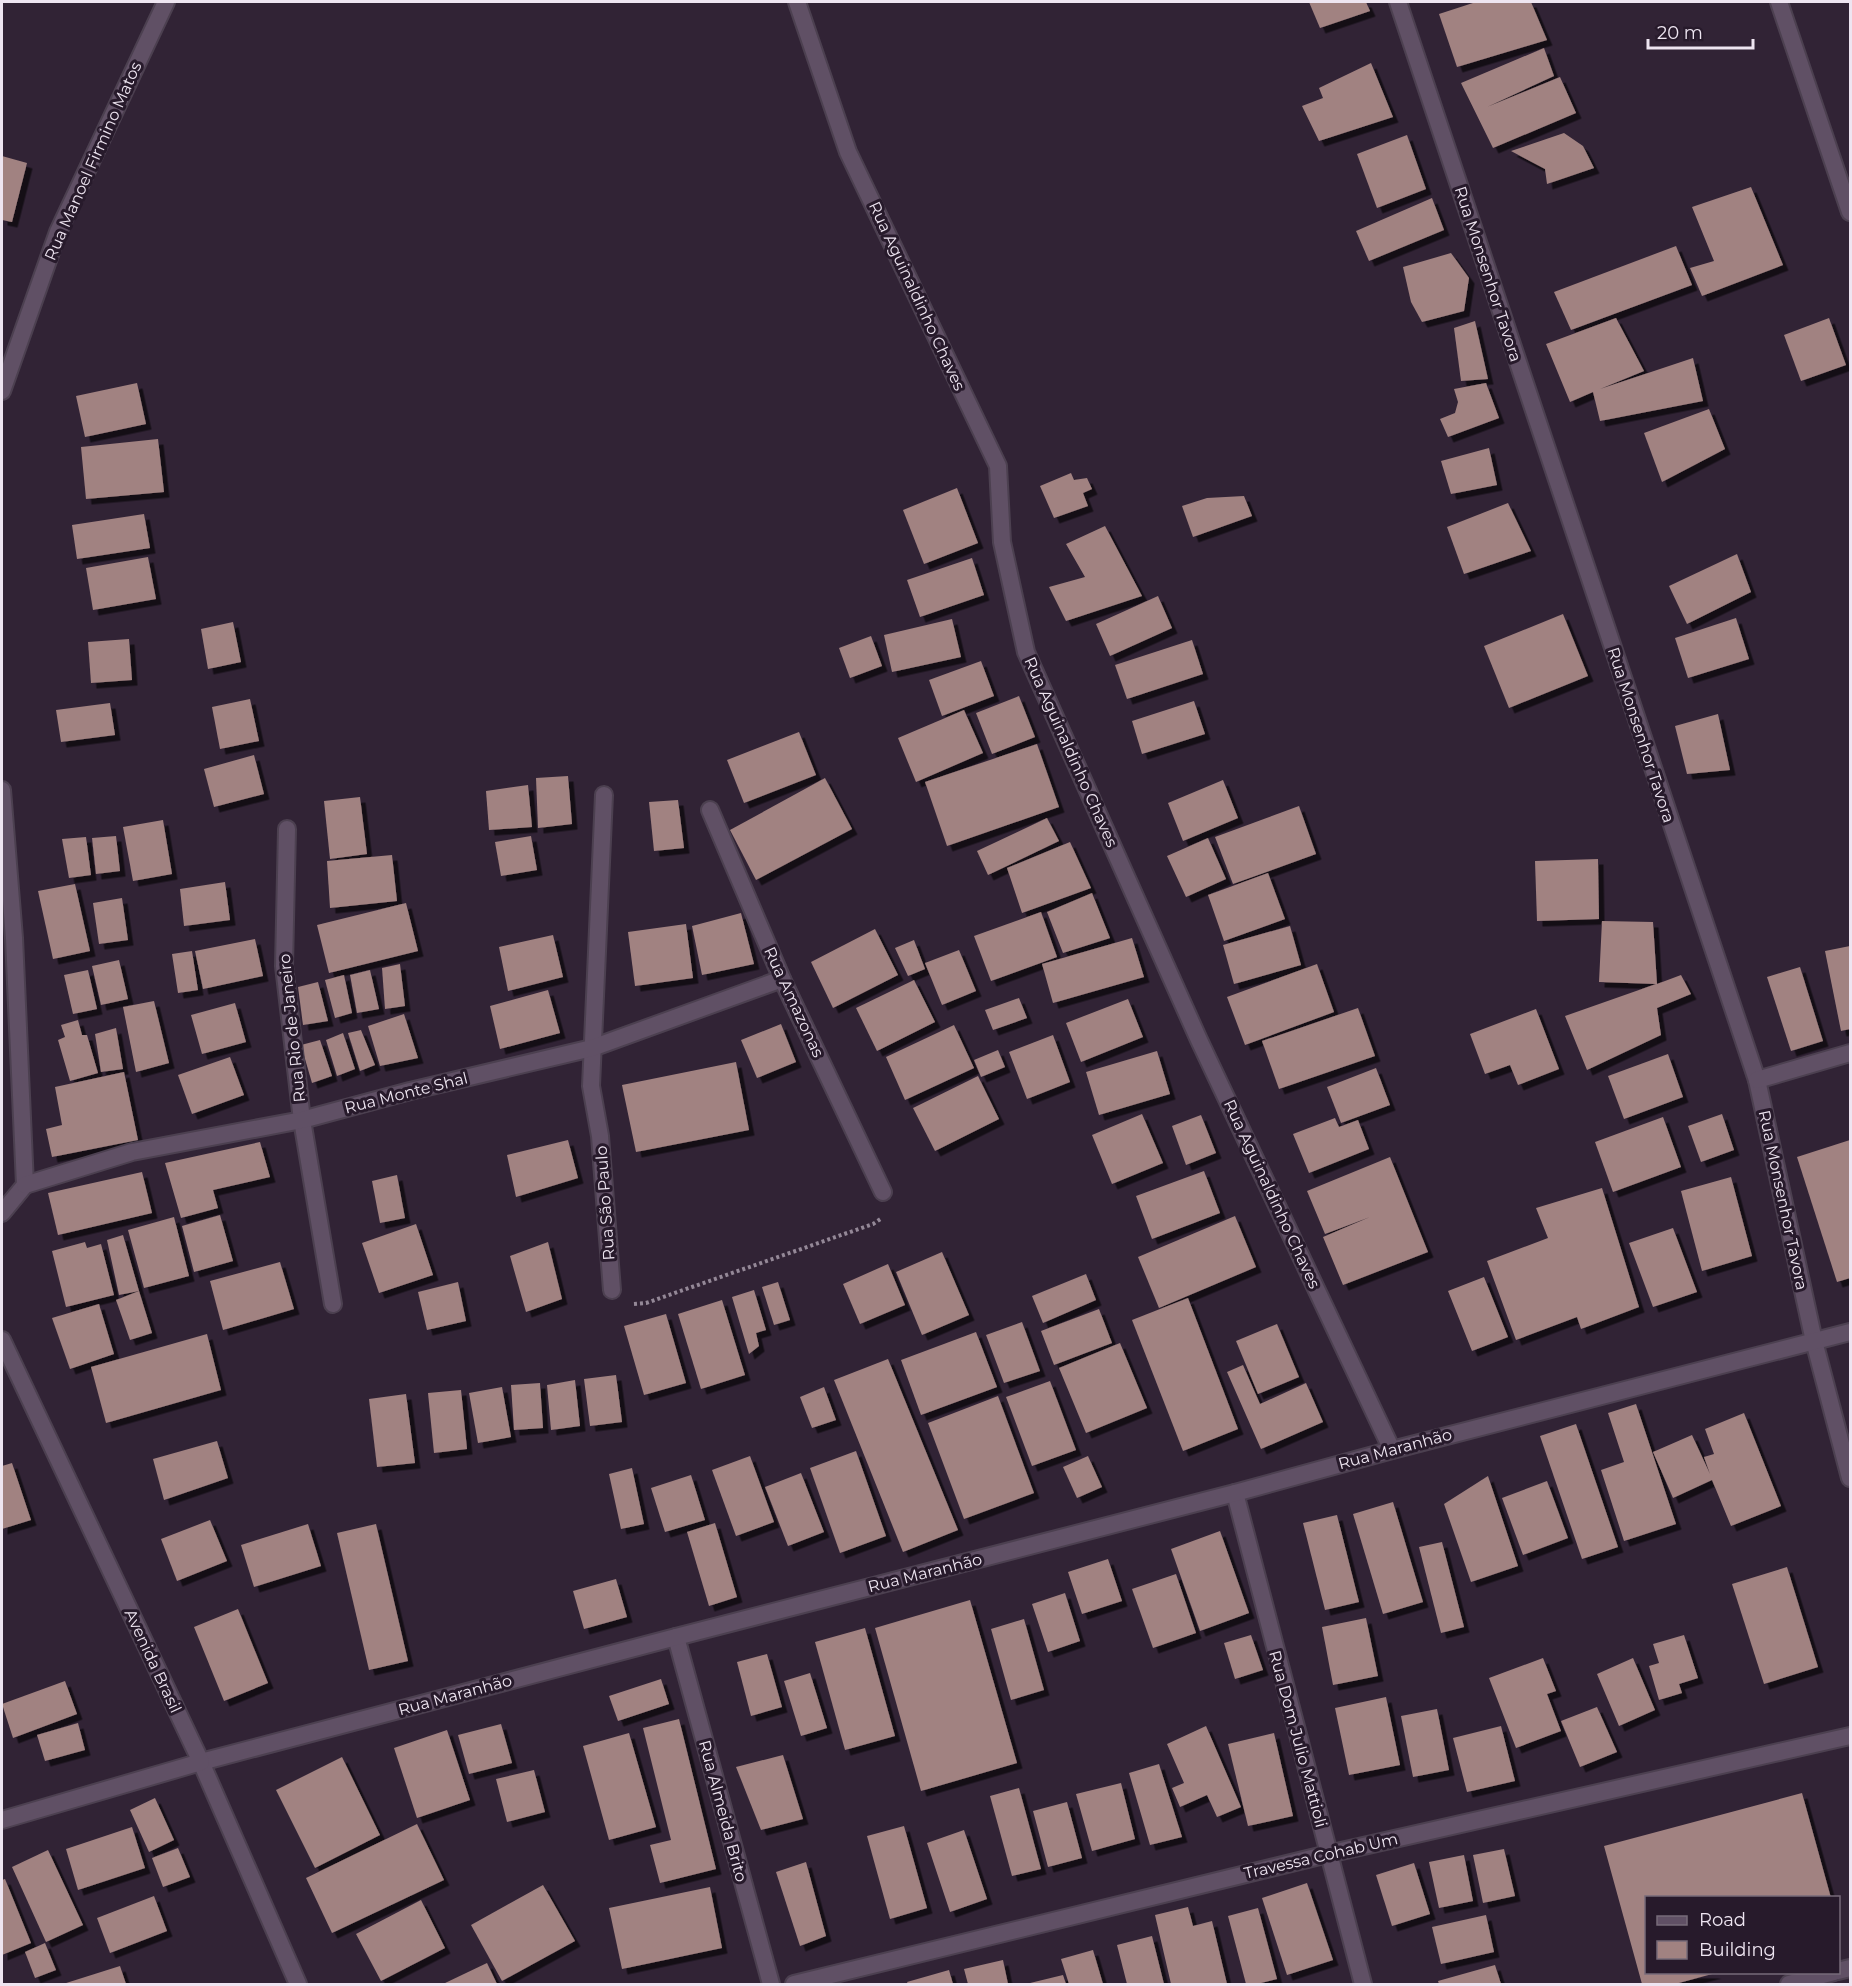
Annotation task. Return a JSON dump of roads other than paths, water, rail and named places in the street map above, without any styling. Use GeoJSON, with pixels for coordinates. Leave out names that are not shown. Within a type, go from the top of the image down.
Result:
{"type":"FeatureCollection","features":[{"type":"Feature","properties":{"kind":"street","name":"Rua Manoel Firmino Matos"},"geometry":{"type":"LineString","coordinates":[[2,391],[58,232],[166,2]]}},
{"type":"Feature","properties":{"kind":"street","name":"Rua Aguinaldinho Chaves"},"geometry":{"type":"LineString","coordinates":[[797,2],[848,152],[998,466],[1002,543],[1026,652],[1194,1029],[1392,1450]]}},
{"type":"Feature","properties":{"kind":"street","name":"Rua Monsenhor Tavora"},"geometry":{"type":"LineString","coordinates":[[1398,2],[1756,1080],[1814,1341],[1851,1478]]}},
{"type":"Feature","properties":{"kind":"street"},"geometry":{"type":"LineString","coordinates":[[1779,2],[1851,212]]}},
{"type":"Feature","properties":{"kind":"street"},"geometry":{"type":"LineString","coordinates":[[2,790],[14,938],[25,1185],[2,1213]]}},
{"type":"Feature","properties":{"kind":"street","name":"Rua São Paulo"},"geometry":{"type":"LineString","coordinates":[[604,795],[591,1086],[600,1136],[612,1290]]}},
{"type":"Feature","properties":{"kind":"street","name":"Rua Amazonas"},"geometry":{"type":"LineString","coordinates":[[710,810],[782,979],[883,1192]]}},
{"type":"Feature","properties":{"kind":"street","name":"Rua Rio de Janeiro"},"geometry":{"type":"LineString","coordinates":[[287,829],[284,966],[302,1120],[333,1304]]}},
{"type":"Feature","properties":{"kind":"street","name":"Rua Monte Shal"},"geometry":{"type":"LineString","coordinates":[[25,1185],[132,1152],[302,1120],[410,1091],[592,1048],[782,979]]}},
{"type":"Feature","properties":{"kind":"street"},"geometry":{"type":"LineString","coordinates":[[1756,1080],[1851,1053]]}},
{"type":"Feature","properties":{"kind":"street","name":"Rua Maranhão"},"geometry":{"type":"LineString","coordinates":[[2,1820],[201,1762],[676,1636],[1851,1332]]}},
{"type":"Feature","properties":{"kind":"street","name":"Avenida Brasil"},"geometry":{"type":"LineString","coordinates":[[2,1340],[201,1762],[298,1984]]}},
{"type":"Feature","properties":{"kind":"street","name":"Rua Dom Julio Mattioli"},"geometry":{"type":"LineString","coordinates":[[1235,1493],[1363,1984]]}},
{"type":"Feature","properties":{"kind":"street","name":"Rua Almeida Brito"},"geometry":{"type":"LineString","coordinates":[[676,1636],[771,1984]]}},
{"type":"Feature","properties":{"kind":"street","name":"Travessa Cohab Um"},"geometry":{"type":"LineString","coordinates":[[794,1984],[1328,1854],[1851,1736]]}},
{"type":"Feature","properties":{"kind":"street"},"geometry":{"type":"LineString","coordinates":[[1789,1984],[1826,1974]]}}]}
